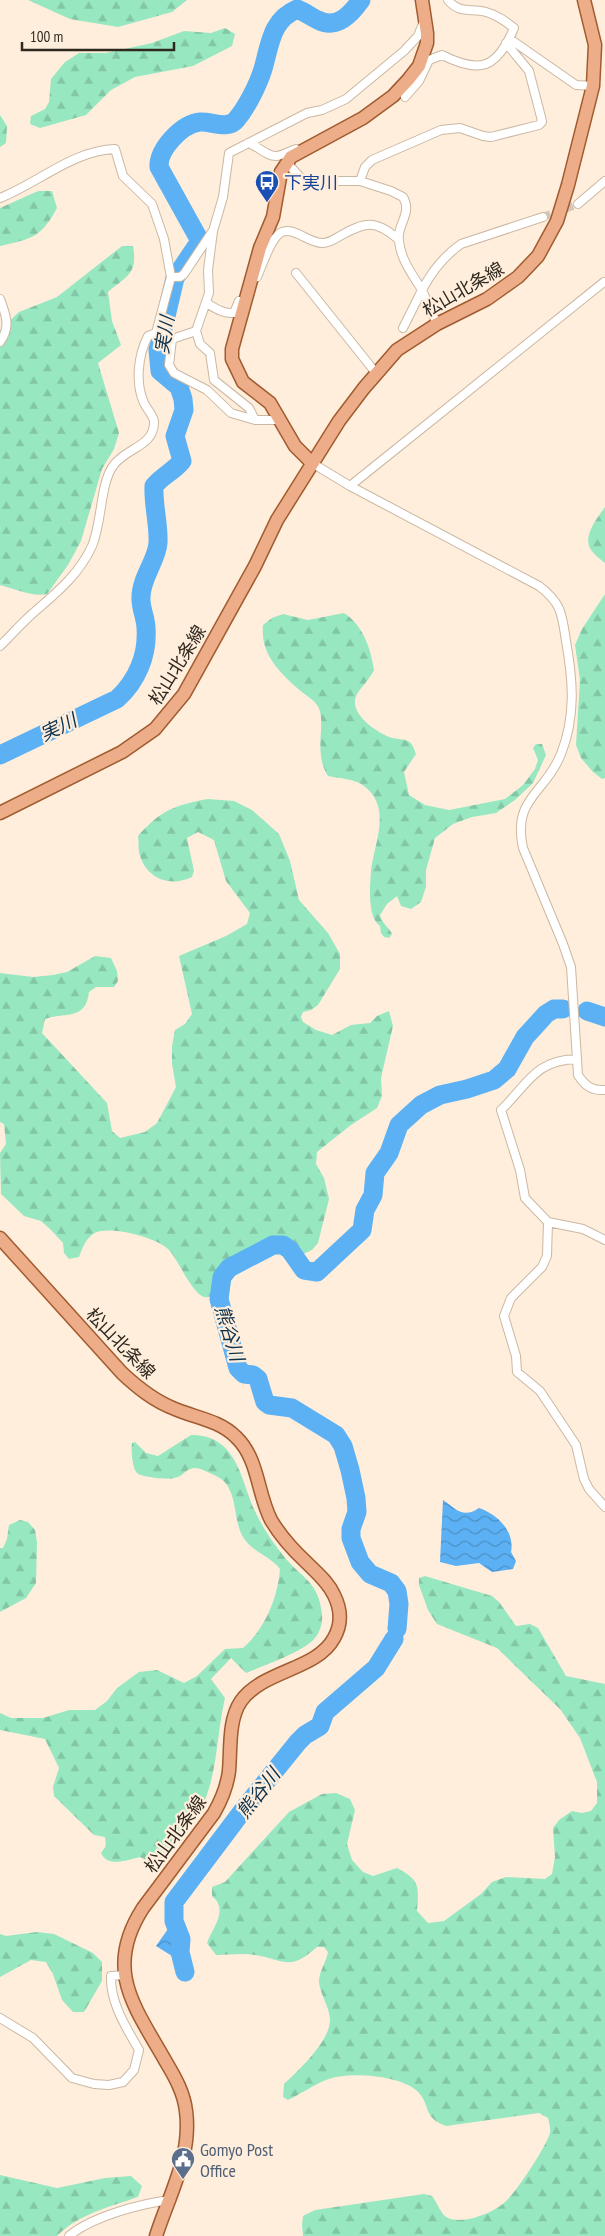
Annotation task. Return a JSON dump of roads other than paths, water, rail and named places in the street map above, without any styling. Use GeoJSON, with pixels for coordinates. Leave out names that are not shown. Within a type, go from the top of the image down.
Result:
{"type":"FeatureCollection","features":[{"type":"Feature","properties":{"kind":"main road"},"geometry":{"type":"LineString","coordinates":[[312,463],[295,446],[270,403],[243,382],[232,359],[232,349],[260,248],[273,217],[281,172],[292,157],[363,118],[393,96],[422,68],[426,43],[422,0]]}},
{"type":"Feature","properties":{"kind":"main road","name":"松山北条線"},"geometry":{"type":"LineString","coordinates":[[0,813],[122,752],[155,729],[168,716],[184,694],[255,566],[277,520],[339,421],[376,373],[397,350],[438,324],[487,299],[518,277],[538,256],[557,221],[593,86],[596,45],[584,0]]}},
{"type":"Feature","properties":{"kind":"main road","name":"松山北条線"},"geometry":{"type":"LineString","coordinates":[[0,1238],[122,1373],[141,1391],[176,1410],[215,1422],[238,1438],[253,1463],[265,1504],[274,1525],[287,1544],[328,1585],[338,1607],[340,1620],[338,1631],[325,1650],[260,1684],[241,1700],[232,1727],[229,1770],[222,1798],[214,1813],[135,1920],[125,1947],[124,1975],[138,2013],[176,2078],[186,2110],[186,2146],[171,2200],[156,2236]]}},
{"type":"Feature","properties":{"kind":"street"},"geometry":{"type":"LineString","coordinates":[[405,97],[419,81],[422,68],[429,60],[442,55],[461,64],[476,67],[495,60],[514,28],[502,19],[484,11],[460,10],[448,0]]}},
{"type":"Feature","properties":{"kind":"street"},"geometry":{"type":"LineString","coordinates":[[255,420],[249,408],[214,380],[210,353],[200,344],[196,331],[210,286],[208,270],[213,231],[223,197],[229,152],[307,113],[322,110],[346,99],[404,51],[418,36],[425,19]]}},
{"type":"Feature","properties":{"kind":"street"},"geometry":{"type":"LineString","coordinates":[[508,41],[576,85],[593,86]]}},
{"type":"Feature","properties":{"kind":"street"},"geometry":{"type":"LineString","coordinates":[[360,181],[365,167],[372,160],[441,130],[460,128],[491,137],[539,125],[542,122],[530,71],[508,41]]}},
{"type":"Feature","properties":{"kind":"street"},"geometry":{"type":"LineString","coordinates":[[248,143],[256,144],[271,155],[277,156],[295,149],[303,151]]}},
{"type":"Feature","properties":{"kind":"street"},"geometry":{"type":"LineString","coordinates":[[0,198],[79,158],[99,150],[115,149],[123,176],[152,204],[175,277]]}},
{"type":"Feature","properties":{"kind":"street"},"geometry":{"type":"LineString","coordinates":[[287,163],[301,178],[310,181],[360,181],[392,191],[403,197],[408,209],[398,239],[405,263],[422,290],[438,324]]}},
{"type":"Feature","properties":{"kind":"street"},"geometry":{"type":"LineString","coordinates":[[578,204],[605,181]]}},
{"type":"Feature","properties":{"kind":"street"},"geometry":{"type":"LineString","coordinates":[[403,328],[422,290],[439,263],[461,244],[544,217]]}},
{"type":"Feature","properties":{"kind":"street"},"geometry":{"type":"LineString","coordinates":[[250,284],[256,279],[275,237],[282,232],[287,231],[320,244],[329,243],[353,229],[368,224],[378,225],[398,239]]}},
{"type":"Feature","properties":{"kind":"street"},"geometry":{"type":"LineString","coordinates":[[158,334],[175,277],[200,252],[213,231]]}},
{"type":"Feature","properties":{"kind":"street"},"geometry":{"type":"LineString","coordinates":[[296,273],[376,373]]}},
{"type":"Feature","properties":{"kind":"street"},"geometry":{"type":"LineString","coordinates":[[350,486],[604,282]]}},
{"type":"Feature","properties":{"kind":"street"},"geometry":{"type":"LineString","coordinates":[[0,299],[8,318],[5,334],[0,342]]}},
{"type":"Feature","properties":{"kind":"street"},"geometry":{"type":"LineString","coordinates":[[206,303],[230,313],[234,312],[239,301],[244,303]]}},
{"type":"Feature","properties":{"kind":"street"},"geometry":{"type":"LineString","coordinates":[[0,646],[31,614],[57,594],[71,580],[92,547],[99,524],[107,476],[114,464],[147,442],[151,435],[154,420],[144,402],[138,368],[141,350],[148,336],[158,334],[171,339],[196,331]]}},
{"type":"Feature","properties":{"kind":"street"},"geometry":{"type":"LineString","coordinates":[[171,339],[169,365],[174,374],[207,390],[231,413],[255,420],[281,420]]}},
{"type":"Feature","properties":{"kind":"street"},"geometry":{"type":"LineString","coordinates":[[312,463],[350,486],[532,582],[551,594],[560,606],[574,695],[572,717],[561,754],[553,771],[523,811],[519,832],[522,848],[563,944],[571,968],[578,1075],[585,1086],[605,1090]]}},
{"type":"Feature","properties":{"kind":"street"},"geometry":{"type":"LineString","coordinates":[[576,1058],[561,1059],[536,1071],[501,1110],[520,1170],[525,1198],[548,1222],[583,1230],[605,1240]]}},
{"type":"Feature","properties":{"kind":"street"},"geometry":{"type":"LineString","coordinates":[[548,1222],[547,1256],[542,1267],[511,1298],[504,1316],[516,1356],[517,1372],[540,1391],[576,1445],[588,1489],[605,1507]]}},
{"type":"Feature","properties":{"kind":"street"},"geometry":{"type":"LineString","coordinates":[[0,2018],[33,2038],[72,2078],[109,2086],[123,2082],[134,2070],[139,2050],[117,2009],[110,1990],[111,1976],[124,1975]]}},
{"type":"Feature","properties":{"kind":"street"},"geometry":{"type":"LineString","coordinates":[[69,2236],[75,2230],[114,2214],[149,2202],[171,2200]]}},
{"type":"Feature","properties":{"kind":"water"},"geometry":{"type":"Polygon","coordinates":[[[443,1500],[460,1512],[468,1513],[479,1508],[498,1519],[510,1537],[512,1544],[511,1552],[516,1561],[513,1569],[492,1572],[479,1563],[456,1566],[440,1562],[443,1500]]]}},
{"type":"Feature","properties":{"kind":"water"},"geometry":{"type":"Polygon","coordinates":[[[170,1926],[175,1935],[177,1949],[172,1956],[156,1946],[170,1926]]]}},
{"type":"Feature","properties":{"kind":"waterway","name":"実川"},"geometry":{"type":"LineString","coordinates":[[0,755],[117,699],[130,684],[143,658],[146,628],[141,597],[146,576],[155,556],[158,543],[154,486],[182,461],[175,436],[184,410],[183,399],[179,387],[160,371],[158,350],[175,278],[200,241],[159,167],[162,153],[172,139],[185,127],[200,122],[224,125],[233,123],[236,120],[258,82],[273,34],[277,26],[288,14],[297,9],[325,23],[337,22],[348,15],[361,0]]}},
{"type":"Feature","properties":{"kind":"waterway","name":"熊谷川"},"geometry":{"type":"LineString","coordinates":[[397,1629],[399,1604],[397,1591],[391,1583],[370,1574],[360,1562],[351,1538],[351,1529],[357,1512],[356,1498],[343,1446],[336,1435],[292,1408],[269,1405],[265,1402],[258,1379],[253,1375],[244,1374],[238,1368],[219,1299],[222,1277],[229,1268],[273,1245],[283,1245],[290,1250],[304,1270],[317,1272],[362,1230],[365,1210],[373,1195],[375,1173],[389,1153],[399,1125],[421,1105],[440,1095],[494,1080],[507,1069],[525,1037],[546,1014],[554,1009],[563,1009]]}},
{"type":"Feature","properties":{"kind":"waterway","name":"熊谷川"},"geometry":{"type":"LineString","coordinates":[[587,1011],[605,1017]]}},
{"type":"Feature","properties":{"kind":"waterway","name":"熊谷川"},"geometry":{"type":"LineString","coordinates":[[185,1972],[180,1952],[181,1939],[174,1921],[174,1902],[247,1805],[298,1742],[305,1735],[320,1726],[325,1712],[376,1668],[394,1639]]}},
{"type":"Feature","properties":{"kind":"tunnel"},"geometry":{"type":"LineString","coordinates":[[543,217],[578,204]]}},
{"type":"Feature","properties":{"kind":"place","name":"下実川"},"geometry":{"type":"Point","coordinates":[267,203]}},
{"type":"Feature","properties":{"kind":"place","name":"Gomyo Post Office"},"geometry":{"type":"Point","coordinates":[183,2180]}}]}
